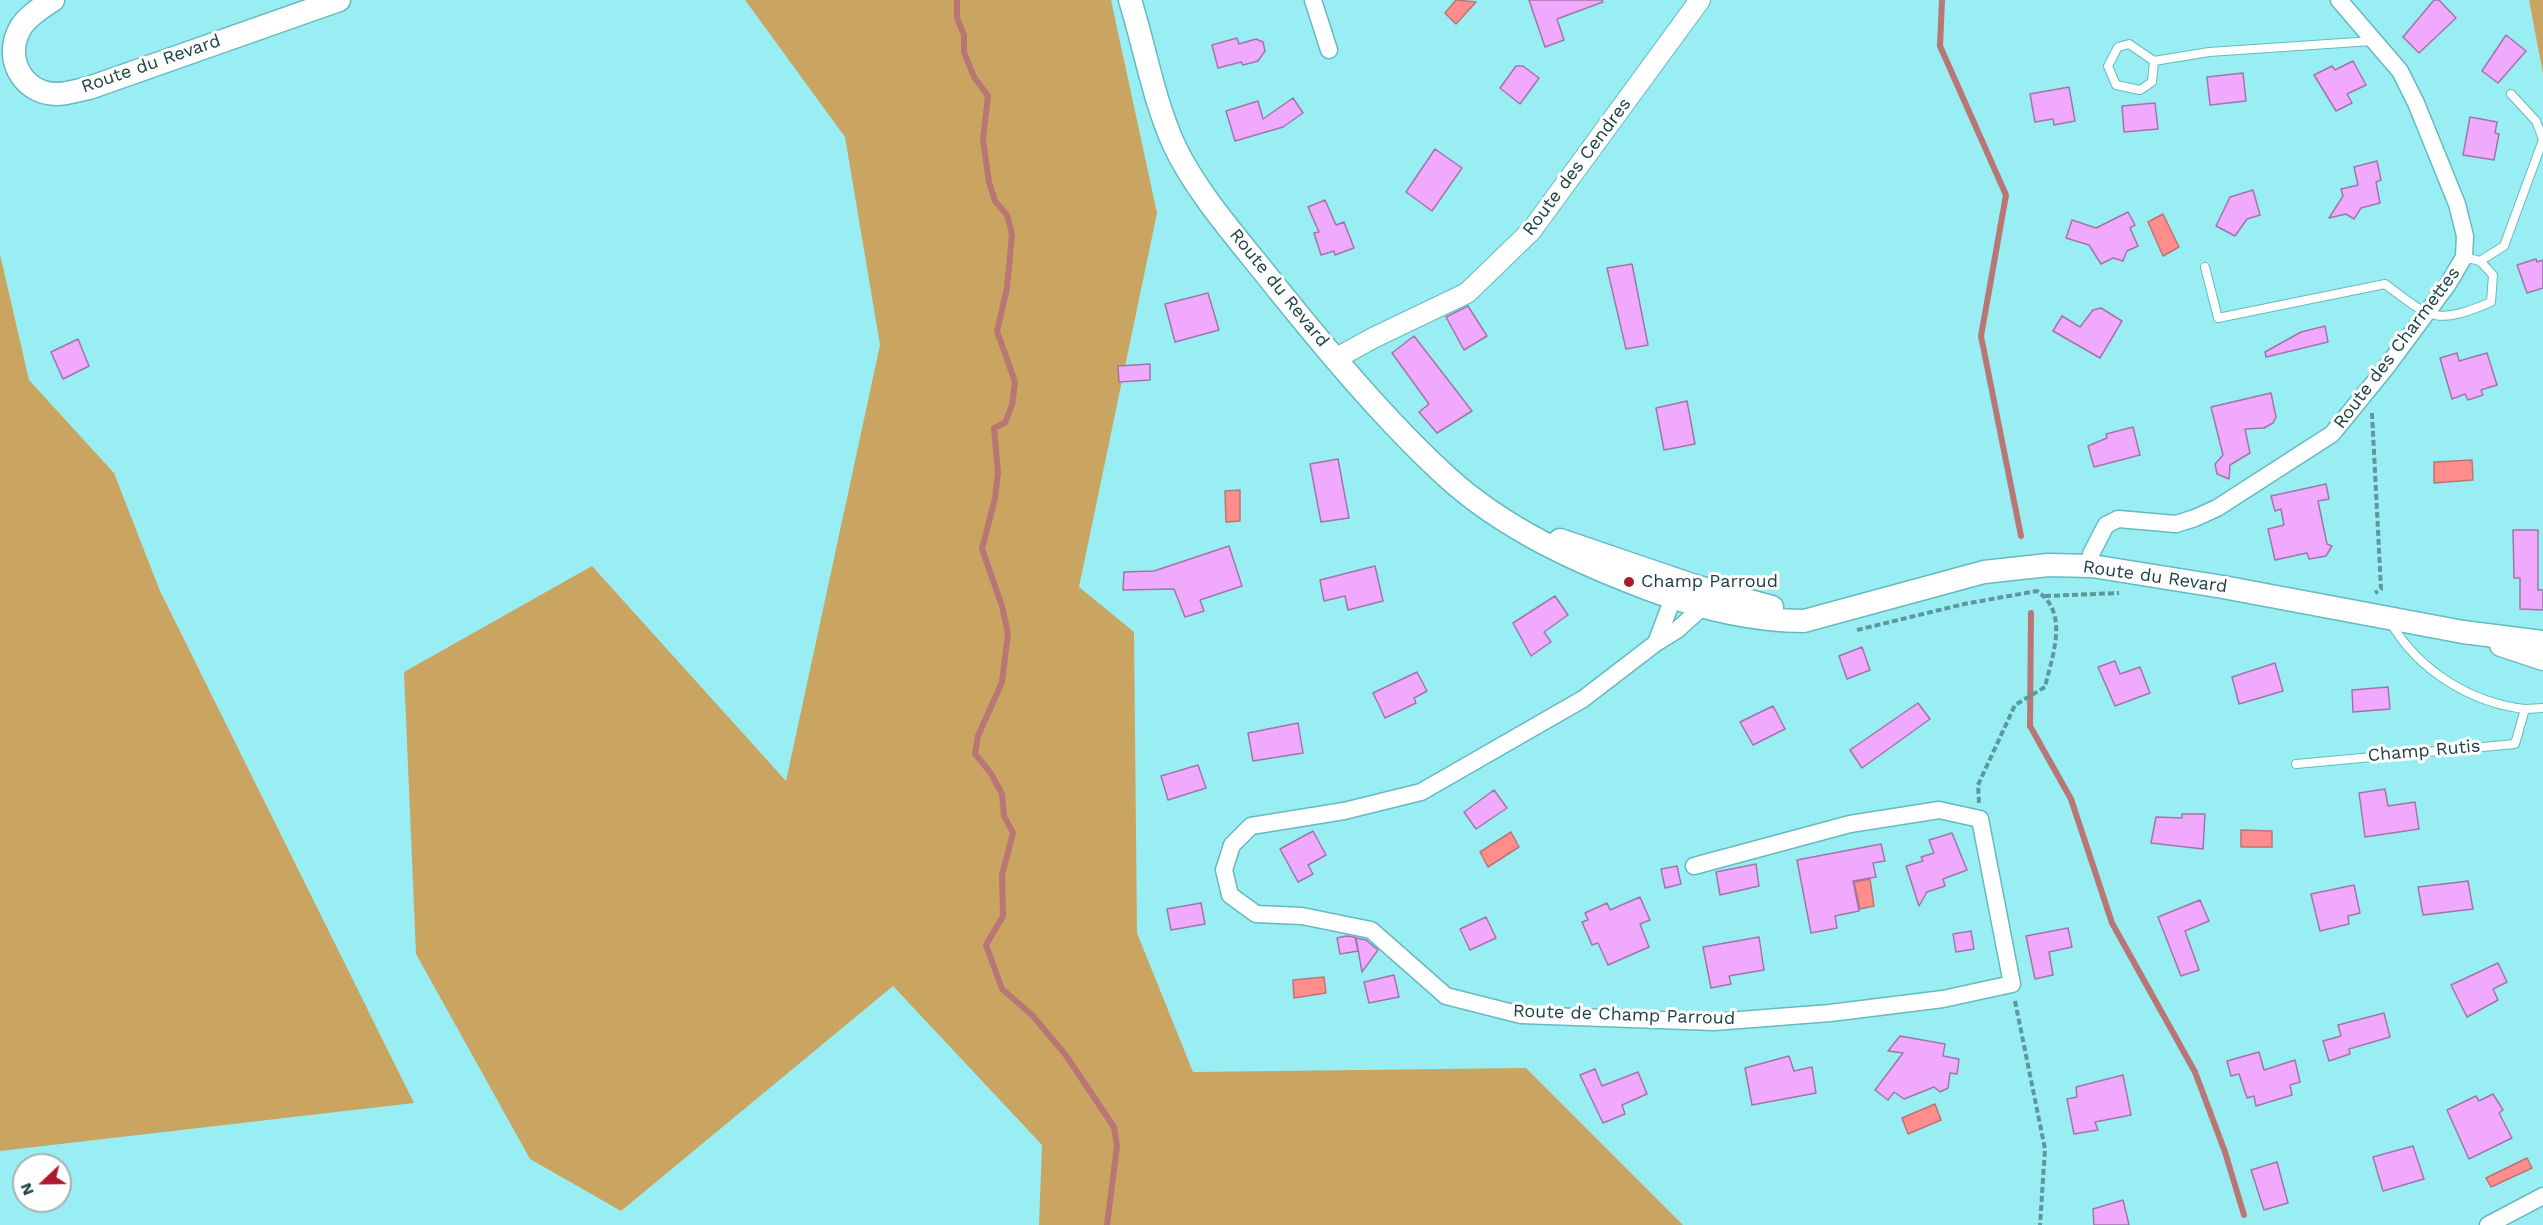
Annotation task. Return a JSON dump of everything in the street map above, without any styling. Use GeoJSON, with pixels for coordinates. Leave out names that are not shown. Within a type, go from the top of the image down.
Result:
{"type":"FeatureCollection","features":[{"type":"Feature","properties":{"kind":"main road","name":"Route du Revard"},"geometry":{"type":"LineString","coordinates":[[53,0],[22,25],[12,53],[18,70],[27,83],[57,94],[89,88],[339,0]]}},
{"type":"Feature","properties":{"kind":"main road","name":"Route du Revard"},"geometry":{"type":"LineString","coordinates":[[1130,0],[1153,88],[1175,146],[1199,186],[1246,249],[1335,359],[1448,478],[1508,521],[1580,563],[1673,598],[1698,596]]}},
{"type":"Feature","properties":{"kind":"main road","name":"Route du Revard"},"geometry":{"type":"LineString","coordinates":[[1508,521],[1698,596],[1785,609],[1849,608],[1984,572],[2048,565],[2092,566],[2223,587],[2463,632],[2543,642]]}},
{"type":"Feature","properties":{"kind":"main road","name":"Route du Revard"},"geometry":{"type":"LineString","coordinates":[[2463,632],[2543,659]]}},
{"type":"Feature","properties":{"kind":"street"},"geometry":{"type":"LineString","coordinates":[[1313,0],[1329,50]]}},
{"type":"Feature","properties":{"kind":"street","name":"Route des Cendres"},"geometry":{"type":"LineString","coordinates":[[1335,359],[1372,338],[1467,293],[1531,231],[1700,0]]}},
{"type":"Feature","properties":{"kind":"street","name":"Route des Charmettes"},"geometry":{"type":"LineString","coordinates":[[2092,566],[2091,554],[2106,525],[2118,519],[2176,524],[2195,518],[2217,508],[2332,434],[2362,400],[2425,314],[2472,259],[2445,170],[2400,71],[2338,0]]}},
{"type":"Feature","properties":{"kind":"street","name":"Route de Champ Parroud"},"geometry":{"type":"LineString","coordinates":[[1698,596],[1697,612],[1677,630],[1656,643],[1583,699],[1421,792],[1344,811],[1251,826],[1232,845],[1224,870],[1230,894],[1256,914],[1302,916],[1371,930],[1446,996],[1521,1015],[1714,1022],[1830,1013],[1943,999],[2012,984]]}},
{"type":"Feature","properties":{"kind":"street"},"geometry":{"type":"LineString","coordinates":[[1656,643],[1673,598]]}},
{"type":"Feature","properties":{"kind":"street"},"geometry":{"type":"LineString","coordinates":[[1694,866],[1850,824],[1939,810],[1980,819],[2012,984]]}},
{"type":"Feature","properties":{"kind":"street"},"geometry":{"type":"LineString","coordinates":[[2488,1225],[2543,1196]]}},
{"type":"Feature","properties":{"kind":"lane"},"geometry":{"type":"LineString","coordinates":[[2154,61],[2152,82],[2140,90],[2116,85],[2108,66],[2118,47],[2129,44],[2154,61],[2209,52],[2322,42],[2375,40]]}},
{"type":"Feature","properties":{"kind":"lane"},"geometry":{"type":"LineString","coordinates":[[2472,259],[2504,246],[2543,139],[2536,121],[2511,94]]}},
{"type":"Feature","properties":{"kind":"lane"},"geometry":{"type":"LineString","coordinates":[[2205,267],[2218,318],[2385,284],[2425,314],[2458,316],[2491,302],[2493,275],[2472,259]]}},
{"type":"Feature","properties":{"kind":"lane"},"geometry":{"type":"LineString","coordinates":[[2379,617],[2415,656],[2439,676],[2503,706],[2525,709],[2543,708]]}},
{"type":"Feature","properties":{"kind":"lane","name":"Champ Rutis"},"geometry":{"type":"LineString","coordinates":[[2296,764],[2515,744],[2525,709]]}},
{"type":"Feature","properties":{"kind":"path"},"geometry":{"type":"LineString","coordinates":[[2372,413],[2381,589],[2365,600],[2379,617]]}},
{"type":"Feature","properties":{"kind":"path"},"geometry":{"type":"LineString","coordinates":[[1850,631],[1964,604],[2037,591],[2044,596],[2053,610],[2058,633],[2045,687],[2015,705],[1978,785],[1980,819]]}},
{"type":"Feature","properties":{"kind":"path"},"geometry":{"type":"LineString","coordinates":[[2044,596],[2125,593]]}},
{"type":"Feature","properties":{"kind":"path"},"geometry":{"type":"LineString","coordinates":[[2012,984],[2045,1149],[2040,1225]]}},
{"type":"Feature","properties":{"kind":"shaded area"},"geometry":{"type":"Polygon","coordinates":[[[745,0],[1111,0],[1157,213],[1079,587],[1134,632],[1137,933],[1193,1072],[1526,1068],[1683,1225],[1039,1225],[1042,1145],[893,986],[621,1211],[530,1159],[416,954],[404,672],[592,566],[786,781],[880,345],[845,137],[745,0]]]}},
{"type":"Feature","properties":{"kind":"shaded area"},"geometry":{"type":"Polygon","coordinates":[[[1456,0],[1476,2],[1456,24],[1445,13],[1456,0]]]}},
{"type":"Feature","properties":{"kind":"shaded area"},"geometry":{"type":"Polygon","coordinates":[[[2529,0],[2543,0],[2543,74],[2529,0]]]}},
{"type":"Feature","properties":{"kind":"shaded area"},"geometry":{"type":"Polygon","coordinates":[[[2163,214],[2179,247],[2163,256],[2148,222],[2163,214]]]}},
{"type":"Feature","properties":{"kind":"shaded area"},"geometry":{"type":"Polygon","coordinates":[[[0,254],[29,380],[114,473],[160,591],[414,1103],[0,1151],[0,254]]]}},
{"type":"Feature","properties":{"kind":"shaded area"},"geometry":{"type":"Polygon","coordinates":[[[2472,460],[2473,480],[2434,483],[2434,462],[2472,460]]]}},
{"type":"Feature","properties":{"kind":"shaded area"},"geometry":{"type":"Polygon","coordinates":[[[1240,490],[1240,521],[1226,522],[1225,491],[1240,490]]]}},
{"type":"Feature","properties":{"kind":"shaded area"},"geometry":{"type":"Polygon","coordinates":[[[2241,830],[2272,831],[2272,847],[2241,847],[2241,830]]]}},
{"type":"Feature","properties":{"kind":"shaded area"},"geometry":{"type":"Polygon","coordinates":[[[1511,832],[1519,847],[1488,867],[1480,852],[1511,832]]]}},
{"type":"Feature","properties":{"kind":"shaded area"},"geometry":{"type":"Polygon","coordinates":[[[1870,879],[1874,906],[1860,909],[1854,882],[1870,879]]]}},
{"type":"Feature","properties":{"kind":"shaded area"},"geometry":{"type":"Polygon","coordinates":[[[1324,977],[1326,993],[1294,998],[1293,980],[1324,977]]]}},
{"type":"Feature","properties":{"kind":"shaded area"},"geometry":{"type":"Polygon","coordinates":[[[1935,1104],[1941,1120],[1908,1134],[1902,1118],[1935,1104]]]}},
{"type":"Feature","properties":{"kind":"shaded area"},"geometry":{"type":"Polygon","coordinates":[[[2527,1158],[2532,1168],[2491,1187],[2486,1178],[2527,1158]]]}},
{"type":"Feature","properties":{"kind":"building"},"geometry":{"type":"Polygon","coordinates":[[[1529,0],[1602,0],[1603,2],[1557,19],[1564,40],[1545,47],[1529,0]]]}},
{"type":"Feature","properties":{"kind":"building"},"geometry":{"type":"Polygon","coordinates":[[[2434,0],[2439,0],[2456,18],[2419,53],[2403,37],[2434,0]]]}},
{"type":"Feature","properties":{"kind":"building"},"geometry":{"type":"Polygon","coordinates":[[[2506,35],[2526,51],[2498,83],[2482,71],[2506,35]]]}},
{"type":"Feature","properties":{"kind":"building"},"geometry":{"type":"Polygon","coordinates":[[[1237,38],[1239,44],[1256,39],[1263,42],[1265,51],[1258,61],[1243,65],[1241,62],[1218,68],[1212,45],[1237,38]]]}},
{"type":"Feature","properties":{"kind":"building"},"geometry":{"type":"Polygon","coordinates":[[[2353,61],[2366,85],[2347,94],[2352,103],[2336,111],[2314,75],[2332,66],[2335,70],[2353,61]]]}},
{"type":"Feature","properties":{"kind":"building"},"geometry":{"type":"Polygon","coordinates":[[[1516,66],[1523,66],[1539,78],[1520,104],[1500,88],[1516,66]]]}},
{"type":"Feature","properties":{"kind":"building"},"geometry":{"type":"Polygon","coordinates":[[[2243,73],[2246,101],[2210,105],[2207,77],[2243,73]]]}},
{"type":"Feature","properties":{"kind":"building"},"geometry":{"type":"Polygon","coordinates":[[[2069,87],[2075,121],[2054,125],[2053,119],[2035,122],[2030,94],[2069,87]]]}},
{"type":"Feature","properties":{"kind":"building"},"geometry":{"type":"Polygon","coordinates":[[[1293,98],[1303,113],[1283,127],[1235,141],[1226,111],[1258,101],[1263,119],[1293,98]]]}},
{"type":"Feature","properties":{"kind":"building"},"geometry":{"type":"Polygon","coordinates":[[[2155,103],[2158,129],[2124,132],[2122,106],[2155,103]]]}},
{"type":"Feature","properties":{"kind":"building"},"geometry":{"type":"Polygon","coordinates":[[[2470,117],[2497,122],[2495,133],[2499,134],[2494,160],[2463,155],[2470,117]]]}},
{"type":"Feature","properties":{"kind":"building"},"geometry":{"type":"Polygon","coordinates":[[[1435,149],[1462,168],[1432,211],[1406,192],[1435,149]]]}},
{"type":"Feature","properties":{"kind":"building"},"geometry":{"type":"Polygon","coordinates":[[[2377,161],[2381,180],[2376,182],[2380,203],[2361,208],[2354,219],[2346,214],[2329,218],[2343,196],[2341,189],[2358,185],[2354,167],[2377,161]]]}},
{"type":"Feature","properties":{"kind":"building"},"geometry":{"type":"Polygon","coordinates":[[[2253,190],[2260,215],[2247,219],[2235,236],[2216,226],[2230,197],[2253,190]]]}},
{"type":"Feature","properties":{"kind":"building"},"geometry":{"type":"Polygon","coordinates":[[[1325,200],[1336,225],[1344,222],[1354,248],[1335,255],[1334,251],[1321,255],[1314,233],[1319,232],[1308,207],[1325,200]]]}},
{"type":"Feature","properties":{"kind":"building"},"geometry":{"type":"Polygon","coordinates":[[[2128,212],[2135,225],[2130,228],[2138,246],[2127,251],[2123,261],[2113,258],[2101,264],[2089,245],[2066,238],[2072,220],[2096,228],[2128,212]]]}},
{"type":"Feature","properties":{"kind":"building"},"geometry":{"type":"Polygon","coordinates":[[[2536,259],[2537,262],[2543,260],[2543,288],[2527,293],[2517,265],[2536,259]]]}},
{"type":"Feature","properties":{"kind":"building"},"geometry":{"type":"Polygon","coordinates":[[[1632,264],[1648,345],[1626,349],[1607,268],[1632,264]]]}},
{"type":"Feature","properties":{"kind":"building"},"geometry":{"type":"Polygon","coordinates":[[[1208,293],[1219,330],[1175,342],[1165,304],[1208,293]]]}},
{"type":"Feature","properties":{"kind":"building"},"geometry":{"type":"Polygon","coordinates":[[[1468,306],[1487,336],[1464,350],[1446,317],[1468,306]]]}},
{"type":"Feature","properties":{"kind":"building"},"geometry":{"type":"Polygon","coordinates":[[[2101,308],[2122,321],[2100,358],[2053,331],[2062,316],[2080,327],[2093,310],[2101,308]]]}},
{"type":"Feature","properties":{"kind":"building"},"geometry":{"type":"Polygon","coordinates":[[[2325,326],[2328,342],[2266,357],[2265,352],[2301,332],[2325,326]]]}},
{"type":"Feature","properties":{"kind":"building"},"geometry":{"type":"Polygon","coordinates":[[[1414,336],[1472,411],[1437,433],[1419,412],[1429,404],[1392,353],[1414,336]]]}},
{"type":"Feature","properties":{"kind":"building"},"geometry":{"type":"Polygon","coordinates":[[[78,339],[89,366],[63,379],[51,352],[78,339]]]}},
{"type":"Feature","properties":{"kind":"building"},"geometry":{"type":"Polygon","coordinates":[[[2457,353],[2459,361],[2487,353],[2497,385],[2481,390],[2483,395],[2468,400],[2465,394],[2452,399],[2440,358],[2457,353]]]}},
{"type":"Feature","properties":{"kind":"building"},"geometry":{"type":"Polygon","coordinates":[[[1150,364],[1150,380],[1119,382],[1118,366],[1150,364]]]}},
{"type":"Feature","properties":{"kind":"building"},"geometry":{"type":"Polygon","coordinates":[[[2271,393],[2276,417],[2273,423],[2264,428],[2245,429],[2250,453],[2230,465],[2229,479],[2217,474],[2215,464],[2223,455],[2211,407],[2271,393]]]}},
{"type":"Feature","properties":{"kind":"building"},"geometry":{"type":"Polygon","coordinates":[[[1687,401],[1695,444],[1664,450],[1656,408],[1687,401]]]}},
{"type":"Feature","properties":{"kind":"building"},"geometry":{"type":"Polygon","coordinates":[[[2133,427],[2140,455],[2094,467],[2088,446],[2107,438],[2106,434],[2133,427]]]}},
{"type":"Feature","properties":{"kind":"building"},"geometry":{"type":"Polygon","coordinates":[[[1338,459],[1349,518],[1321,522],[1310,464],[1338,459]]]}},
{"type":"Feature","properties":{"kind":"building"},"geometry":{"type":"Polygon","coordinates":[[[2326,484],[2329,499],[2318,501],[2327,544],[2332,546],[2326,556],[2309,559],[2307,553],[2275,560],[2268,529],[2284,525],[2281,509],[2275,511],[2271,496],[2326,484]]]}},
{"type":"Feature","properties":{"kind":"building"},"geometry":{"type":"Polygon","coordinates":[[[2513,530],[2538,530],[2538,590],[2543,590],[2543,610],[2520,609],[2520,578],[2514,578],[2513,530]]]}},
{"type":"Feature","properties":{"kind":"building"},"geometry":{"type":"Polygon","coordinates":[[[1229,546],[1242,586],[1200,600],[1204,611],[1185,617],[1174,589],[1123,590],[1124,572],[1154,571],[1229,546]]]}},
{"type":"Feature","properties":{"kind":"building"},"geometry":{"type":"Polygon","coordinates":[[[1375,566],[1383,601],[1348,610],[1345,596],[1324,601],[1320,580],[1375,566]]]}},
{"type":"Feature","properties":{"kind":"building"},"geometry":{"type":"Polygon","coordinates":[[[1555,596],[1568,615],[1544,632],[1551,642],[1531,656],[1513,623],[1555,596]]]}},
{"type":"Feature","properties":{"kind":"building"},"geometry":{"type":"Polygon","coordinates":[[[1862,647],[1870,670],[1847,679],[1839,656],[1862,647]]]}},
{"type":"Feature","properties":{"kind":"building"},"geometry":{"type":"Polygon","coordinates":[[[2115,661],[2120,674],[2140,667],[2150,693],[2115,706],[2098,667],[2115,661]]]}},
{"type":"Feature","properties":{"kind":"building"},"geometry":{"type":"Polygon","coordinates":[[[2275,663],[2283,691],[2239,704],[2232,677],[2275,663]]]}},
{"type":"Feature","properties":{"kind":"building"},"geometry":{"type":"Polygon","coordinates":[[[1417,672],[1427,691],[1414,698],[1416,703],[1385,718],[1373,693],[1417,672]]]}},
{"type":"Feature","properties":{"kind":"building"},"geometry":{"type":"Polygon","coordinates":[[[2388,687],[2390,709],[2353,712],[2352,690],[2388,687]]]}},
{"type":"Feature","properties":{"kind":"building"},"geometry":{"type":"Polygon","coordinates":[[[1918,703],[1930,719],[1862,768],[1850,750],[1918,703]]]}},
{"type":"Feature","properties":{"kind":"building"},"geometry":{"type":"Polygon","coordinates":[[[1773,706],[1785,729],[1753,745],[1740,722],[1773,706]]]}},
{"type":"Feature","properties":{"kind":"building"},"geometry":{"type":"Polygon","coordinates":[[[1298,723],[1303,753],[1253,761],[1248,733],[1298,723]]]}},
{"type":"Feature","properties":{"kind":"building"},"geometry":{"type":"Polygon","coordinates":[[[1198,765],[1206,788],[1168,800],[1161,776],[1198,765]]]}},
{"type":"Feature","properties":{"kind":"building"},"geometry":{"type":"Polygon","coordinates":[[[2385,789],[2388,806],[2415,802],[2419,829],[2365,837],[2359,793],[2385,789]]]}},
{"type":"Feature","properties":{"kind":"building"},"geometry":{"type":"Polygon","coordinates":[[[1494,790],[1507,808],[1476,829],[1464,812],[1494,790]]]}},
{"type":"Feature","properties":{"kind":"building"},"geometry":{"type":"Polygon","coordinates":[[[2182,814],[2205,814],[2203,849],[2151,843],[2156,817],[2182,818],[2182,814]]]}},
{"type":"Feature","properties":{"kind":"building"},"geometry":{"type":"Polygon","coordinates":[[[1313,831],[1326,855],[1308,865],[1313,874],[1298,882],[1280,849],[1313,831]]]}},
{"type":"Feature","properties":{"kind":"building"},"geometry":{"type":"Polygon","coordinates":[[[1952,833],[1967,870],[1943,879],[1945,886],[1927,892],[1919,906],[1906,866],[1923,861],[1921,857],[1934,853],[1929,840],[1952,833]]]}},
{"type":"Feature","properties":{"kind":"building"},"geometry":{"type":"Polygon","coordinates":[[[1881,844],[1885,861],[1873,863],[1876,877],[1853,881],[1859,911],[1835,916],[1837,928],[1811,933],[1797,860],[1881,844]]]}},
{"type":"Feature","properties":{"kind":"building"},"geometry":{"type":"Polygon","coordinates":[[[1756,864],[1759,886],[1720,895],[1716,872],[1756,864]]]}},
{"type":"Feature","properties":{"kind":"building"},"geometry":{"type":"Polygon","coordinates":[[[1677,866],[1681,884],[1665,888],[1661,869],[1677,866]]]}},
{"type":"Feature","properties":{"kind":"building"},"geometry":{"type":"Polygon","coordinates":[[[2468,881],[2473,909],[2423,915],[2418,887],[2468,881]]]}},
{"type":"Feature","properties":{"kind":"building"},"geometry":{"type":"Polygon","coordinates":[[[2354,885],[2360,913],[2348,916],[2349,924],[2320,931],[2311,894],[2354,885]]]}},
{"type":"Feature","properties":{"kind":"building"},"geometry":{"type":"Polygon","coordinates":[[[1640,897],[1650,920],[1640,924],[1649,947],[1608,965],[1598,943],[1592,945],[1582,922],[1588,920],[1585,913],[1607,903],[1610,910],[1640,897]]]}},
{"type":"Feature","properties":{"kind":"building"},"geometry":{"type":"Polygon","coordinates":[[[2200,900],[2209,921],[2185,931],[2199,970],[2181,976],[2158,917],[2200,900]]]}},
{"type":"Feature","properties":{"kind":"building"},"geometry":{"type":"Polygon","coordinates":[[[1201,903],[1205,924],[1171,930],[1167,909],[1201,903]]]}},
{"type":"Feature","properties":{"kind":"building"},"geometry":{"type":"Polygon","coordinates":[[[1486,917],[1496,938],[1470,950],[1460,929],[1486,917]]]}},
{"type":"Feature","properties":{"kind":"building"},"geometry":{"type":"Polygon","coordinates":[[[2068,928],[2072,947],[2049,952],[2053,975],[2035,979],[2026,936],[2068,928]]]}},
{"type":"Feature","properties":{"kind":"building"},"geometry":{"type":"Polygon","coordinates":[[[1971,931],[1974,949],[1956,952],[1953,934],[1971,931]]]}},
{"type":"Feature","properties":{"kind":"building"},"geometry":{"type":"Polygon","coordinates":[[[1355,937],[1358,951],[1340,954],[1337,938],[1355,937]]]}},
{"type":"Feature","properties":{"kind":"building"},"geometry":{"type":"Polygon","coordinates":[[[1759,937],[1764,970],[1729,976],[1731,984],[1711,988],[1703,947],[1759,937]]]}},
{"type":"Feature","properties":{"kind":"building"},"geometry":{"type":"Polygon","coordinates":[[[1356,938],[1366,940],[1378,950],[1362,972],[1356,938]]]}},
{"type":"Feature","properties":{"kind":"building"},"geometry":{"type":"Polygon","coordinates":[[[2498,963],[2507,982],[2493,989],[2498,1000],[2467,1017],[2451,985],[2498,963]]]}},
{"type":"Feature","properties":{"kind":"building"},"geometry":{"type":"Polygon","coordinates":[[[1394,975],[1399,997],[1369,1003],[1364,982],[1394,975]]]}},
{"type":"Feature","properties":{"kind":"building"},"geometry":{"type":"Polygon","coordinates":[[[2384,1013],[2390,1037],[2349,1049],[2350,1054],[2329,1061],[2323,1041],[2341,1036],[2338,1025],[2384,1013]]]}},
{"type":"Feature","properties":{"kind":"building"},"geometry":{"type":"Polygon","coordinates":[[[1900,1036],[1945,1044],[1943,1056],[1959,1059],[1957,1074],[1950,1073],[1948,1088],[1940,1092],[1934,1087],[1904,1099],[1894,1092],[1888,1100],[1875,1090],[1903,1053],[1888,1051],[1900,1036]]]}},
{"type":"Feature","properties":{"kind":"building"},"geometry":{"type":"Polygon","coordinates":[[[2259,1052],[2264,1070],[2295,1060],[2300,1082],[2290,1085],[2292,1095],[2256,1106],[2254,1096],[2247,1098],[2239,1074],[2231,1076],[2227,1061],[2259,1052]]]}},
{"type":"Feature","properties":{"kind":"building"},"geometry":{"type":"Polygon","coordinates":[[[1789,1056],[1794,1071],[1812,1067],[1816,1093],[1752,1105],[1745,1068],[1789,1056]]]}},
{"type":"Feature","properties":{"kind":"building"},"geometry":{"type":"Polygon","coordinates":[[[1595,1069],[1602,1086],[1638,1072],[1647,1094],[1622,1105],[1625,1114],[1603,1123],[1580,1075],[1595,1069]]]}},
{"type":"Feature","properties":{"kind":"building"},"geometry":{"type":"Polygon","coordinates":[[[2123,1075],[2131,1115],[2095,1122],[2098,1130],[2074,1134],[2067,1099],[2077,1097],[2076,1087],[2123,1075]]]}},
{"type":"Feature","properties":{"kind":"building"},"geometry":{"type":"Polygon","coordinates":[[[2493,1094],[2503,1110],[2499,1113],[2512,1138],[2469,1159],[2447,1110],[2476,1096],[2479,1101],[2493,1094]]]}},
{"type":"Feature","properties":{"kind":"building"},"geometry":{"type":"Polygon","coordinates":[[[2413,1146],[2424,1179],[2383,1191],[2373,1157],[2413,1146]]]}},
{"type":"Feature","properties":{"kind":"building"},"geometry":{"type":"Polygon","coordinates":[[[2277,1162],[2288,1203],[2264,1210],[2251,1170],[2277,1162]]]}},
{"type":"Feature","properties":{"kind":"building"},"geometry":{"type":"Polygon","coordinates":[[[2123,1200],[2129,1225],[2094,1225],[2093,1209],[2123,1200]]]}},
{"type":"Feature","properties":{"kind":"waterway"},"geometry":{"type":"LineString","coordinates":[[957,0],[957,18],[964,35],[964,52],[974,77],[988,96],[983,139],[989,182],[995,201],[1007,215],[1012,234],[1007,288],[997,331],[1015,382],[1012,405],[1005,423],[994,428],[998,472],[995,498],[982,549],[1002,606],[1008,634],[1002,682],[978,736],[975,754],[990,772],[1002,794],[1004,816],[1013,833],[1002,875],[1003,916],[986,945],[1002,989],[1032,1015],[1065,1054],[1114,1127],[1117,1146],[1107,1225]]}},
{"type":"Feature","properties":{"kind":"waterway"},"geometry":{"type":"LineString","coordinates":[[1942,0],[1940,46],[2006,195],[1981,336],[2021,536]]}},
{"type":"Feature","properties":{"kind":"waterway"},"geometry":{"type":"LineString","coordinates":[[2031,613],[2030,726],[2071,799],[2112,923],[2195,1072],[2225,1152],[2244,1215]]}},
{"type":"Feature","properties":{"kind":"place","name":"Champ Parroud"},"geometry":{"type":"Point","coordinates":[1629,582]}}]}
